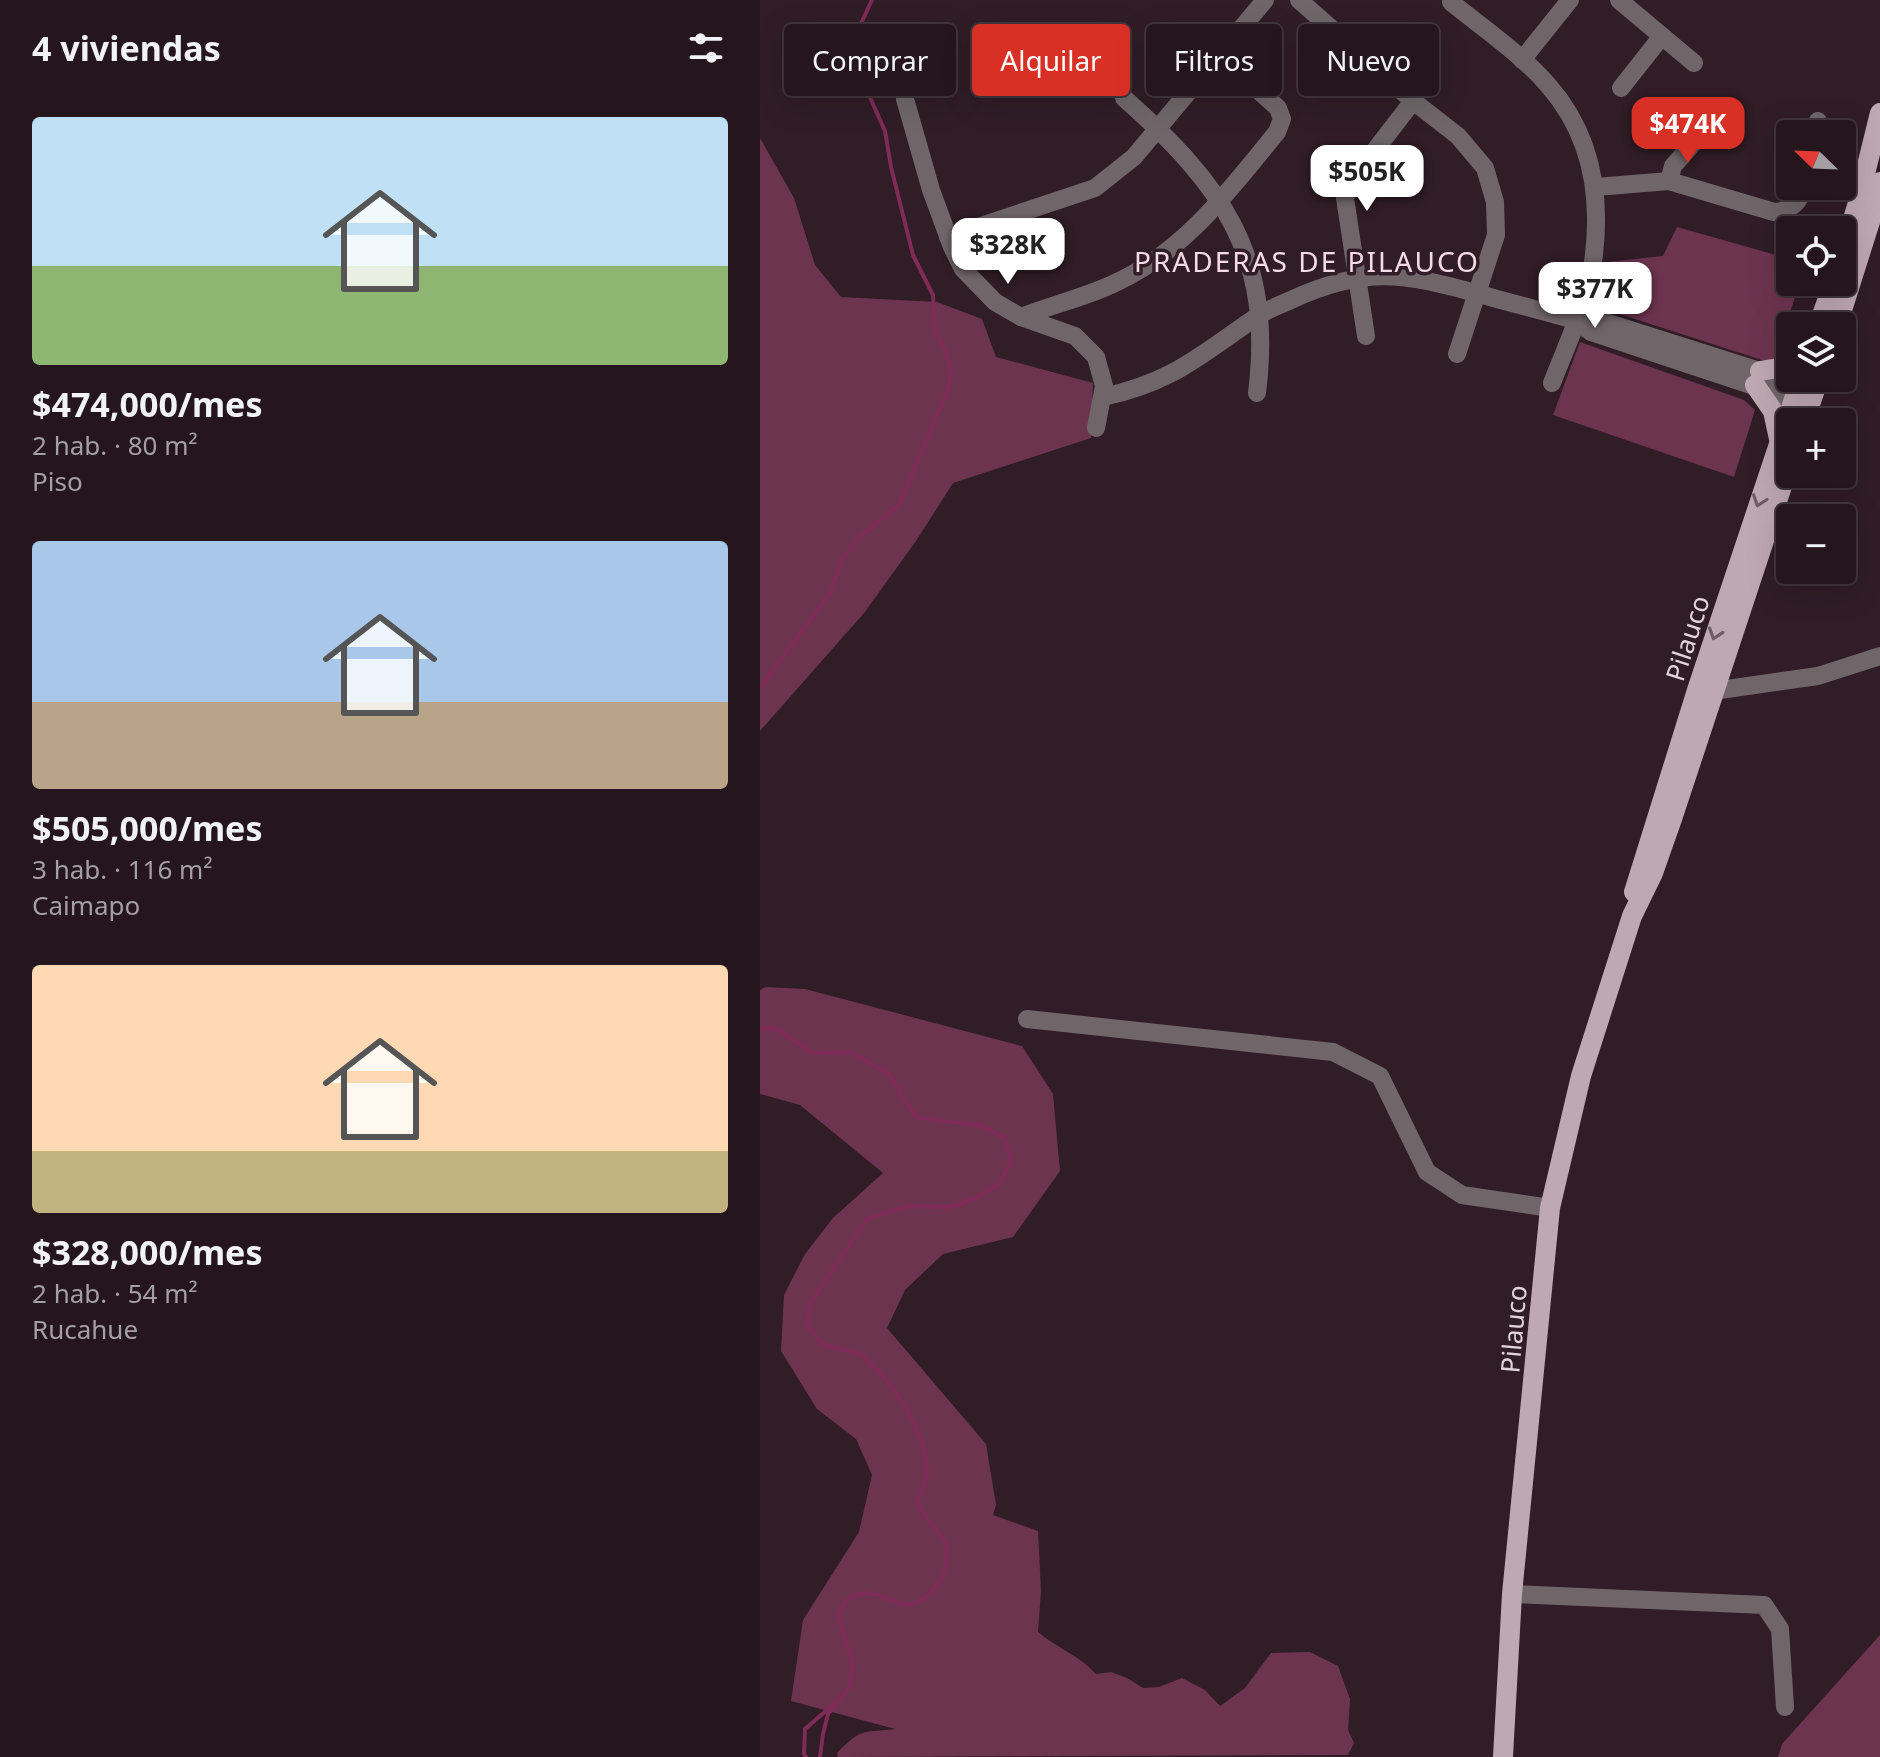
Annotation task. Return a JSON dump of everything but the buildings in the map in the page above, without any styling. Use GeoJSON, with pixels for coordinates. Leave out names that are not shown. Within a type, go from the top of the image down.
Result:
{"type":"FeatureCollection","features":[{"type":"Feature","properties":{"kind":"main road"},"geometry":{"type":"LineString","coordinates":[[1854,216],[1880,113]]}},
{"type":"Feature","properties":{"kind":"main road"},"geometry":{"type":"LineString","coordinates":[[1841,312],[1880,182]]}},
{"type":"Feature","properties":{"kind":"main road"},"geometry":{"type":"LineString","coordinates":[[1776,369],[1758,378],[1773,411],[1776,426]]}},
{"type":"Feature","properties":{"kind":"main road","name":"Pilauco"},"geometry":{"type":"LineString","coordinates":[[1632,916],[1640,868],[1776,451]]}},
{"type":"Feature","properties":{"kind":"main road","name":"Pilauco"},"geometry":{"type":"LineString","coordinates":[[1503,1757],[1512,1594],[1550,1208],[1581,1076],[1632,916],[1653,873],[1781,488]]}},
{"type":"Feature","properties":{"kind":"street"},"geometry":{"type":"LineString","coordinates":[[1245,24],[1265,0]]}},
{"type":"Feature","properties":{"kind":"street"},"geometry":{"type":"LineString","coordinates":[[1299,0],[1471,148],[1490,179],[1495,202],[1496,235],[1457,354]]}},
{"type":"Feature","properties":{"kind":"street"},"geometry":{"type":"LineString","coordinates":[[1522,60],[1570,0]]}},
{"type":"Feature","properties":{"kind":"street"},"geometry":{"type":"LineString","coordinates":[[1619,0],[1694,63]]}},
{"type":"Feature","properties":{"kind":"street"},"geometry":{"type":"LineString","coordinates":[[1451,2],[1547,84],[1568,112],[1587,150],[1596,187],[1593,263],[1581,322],[1552,383]]}},
{"type":"Feature","properties":{"kind":"street"},"geometry":{"type":"LineString","coordinates":[[1621,88],[1662,36]]}},
{"type":"Feature","properties":{"kind":"street"},"geometry":{"type":"LineString","coordinates":[[948,237],[1095,188],[1134,157],[1185,96]]}},
{"type":"Feature","properties":{"kind":"street"},"geometry":{"type":"LineString","coordinates":[[1021,317],[1093,293],[1137,272],[1177,245],[1219,202],[1277,132],[1282,119],[1275,104],[1266,96]]}},
{"type":"Feature","properties":{"kind":"street"},"geometry":{"type":"LineString","coordinates":[[1124,98],[1195,169],[1231,217],[1245,248],[1260,314],[1261,361],[1257,393]]}},
{"type":"Feature","properties":{"kind":"street"},"geometry":{"type":"LineString","coordinates":[[905,99],[931,190],[956,256],[973,281],[995,302],[1021,317],[1066,332],[1083,342],[1100,366],[1103,397],[1096,428]]}},
{"type":"Feature","properties":{"kind":"street"},"geometry":{"type":"LineString","coordinates":[[1366,336],[1345,207],[1348,188],[1413,101]]}},
{"type":"Feature","properties":{"kind":"street"},"geometry":{"type":"LineString","coordinates":[[1669,181],[1673,166],[1707,128]]}},
{"type":"Feature","properties":{"kind":"street"},"geometry":{"type":"LineString","coordinates":[[1596,187],[1669,181],[1774,212],[1785,210],[1797,200]]}},
{"type":"Feature","properties":{"kind":"street"},"geometry":{"type":"LineString","coordinates":[[1103,397],[1145,386],[1183,369],[1260,314],[1313,290],[1356,278],[1408,276],[1581,322],[1591,332],[1806,393]]}},
{"type":"Feature","properties":{"kind":"street"},"geometry":{"type":"LineString","coordinates":[[1713,691],[1818,676],[1880,656]]}},
{"type":"Feature","properties":{"kind":"street"},"geometry":{"type":"LineString","coordinates":[[1027,1019],[1333,1052],[1380,1076],[1427,1172],[1462,1195],[1550,1208]]}},
{"type":"Feature","properties":{"kind":"street"},"geometry":{"type":"LineString","coordinates":[[1512,1594],[1764,1605],[1780,1629],[1785,1707]]}},
{"type":"Feature","properties":{"kind":"shaded area"},"geometry":{"type":"Polygon","coordinates":[[[760,138],[794,198],[815,265],[841,297],[937,302],[982,319],[996,357],[1093,383],[1091,438],[953,483],[864,613],[760,731],[760,138]]]}},
{"type":"Feature","properties":{"kind":"shaded area"},"geometry":{"type":"Polygon","coordinates":[[[1677,227],[1776,255],[1776,296],[1795,296],[1790,312],[1776,312],[1775,358],[1765,361],[1598,307],[1594,301],[1607,262],[1663,256],[1677,227]]]}},
{"type":"Feature","properties":{"kind":"shaded area"},"geometry":{"type":"Polygon","coordinates":[[[1580,342],[1744,400],[1755,410],[1734,477],[1553,415],[1580,342]]]}},
{"type":"Feature","properties":{"kind":"shaded area"},"geometry":{"type":"Polygon","coordinates":[[[766,987],[805,989],[1022,1046],[1053,1094],[1060,1171],[1013,1237],[943,1254],[905,1290],[887,1328],[986,1444],[996,1505],[993,1515],[1038,1531],[1041,1591],[1038,1632],[1096,1674],[1111,1672],[1143,1688],[1159,1687],[1182,1678],[1205,1690],[1220,1706],[1245,1688],[1271,1653],[1310,1652],[1338,1666],[1350,1699],[1348,1730],[1354,1743],[1348,1755],[838,1757],[837,1753],[858,1735],[895,1729],[791,1701],[803,1620],[859,1532],[872,1475],[856,1439],[817,1409],[781,1351],[784,1295],[805,1254],[833,1218],[883,1173],[800,1105],[760,1094],[760,990],[766,987]]]}},
{"type":"Feature","properties":{"kind":"shaded area"},"geometry":{"type":"Polygon","coordinates":[[[1880,1635],[1880,1757],[1778,1757],[1782,1744],[1880,1635]]]}},
{"type":"Feature","properties":{"kind":"waterway"},"geometry":{"type":"LineString","coordinates":[[760,688],[830,593],[842,560],[858,538],[899,505],[948,390],[951,371],[946,352],[935,332],[933,295],[913,255],[885,131],[860,75],[857,32],[872,0]]}},
{"type":"Feature","properties":{"kind":"waterway"},"geometry":{"type":"LineString","coordinates":[[760,1029],[776,1028],[812,1053],[851,1052],[890,1075],[918,1118],[980,1125],[1005,1138],[1011,1162],[998,1185],[978,1197],[951,1207],[907,1206],[867,1219],[810,1304],[807,1326],[824,1345],[861,1354],[886,1379],[906,1407],[923,1444],[928,1474],[917,1502],[947,1544],[944,1574],[923,1599],[907,1604],[867,1593],[848,1598],[838,1614],[853,1665],[849,1688],[828,1714],[820,1757]]}},
{"type":"Feature","properties":{"kind":"waterway"},"geometry":{"type":"LineString","coordinates":[[806,1757],[805,1729],[835,1703]]}},
{"type":"Feature","properties":{"kind":"district","name":"PRADERAS DE PILAUCO"},"geometry":{"type":"Point","coordinates":[1307,261]}}]}
